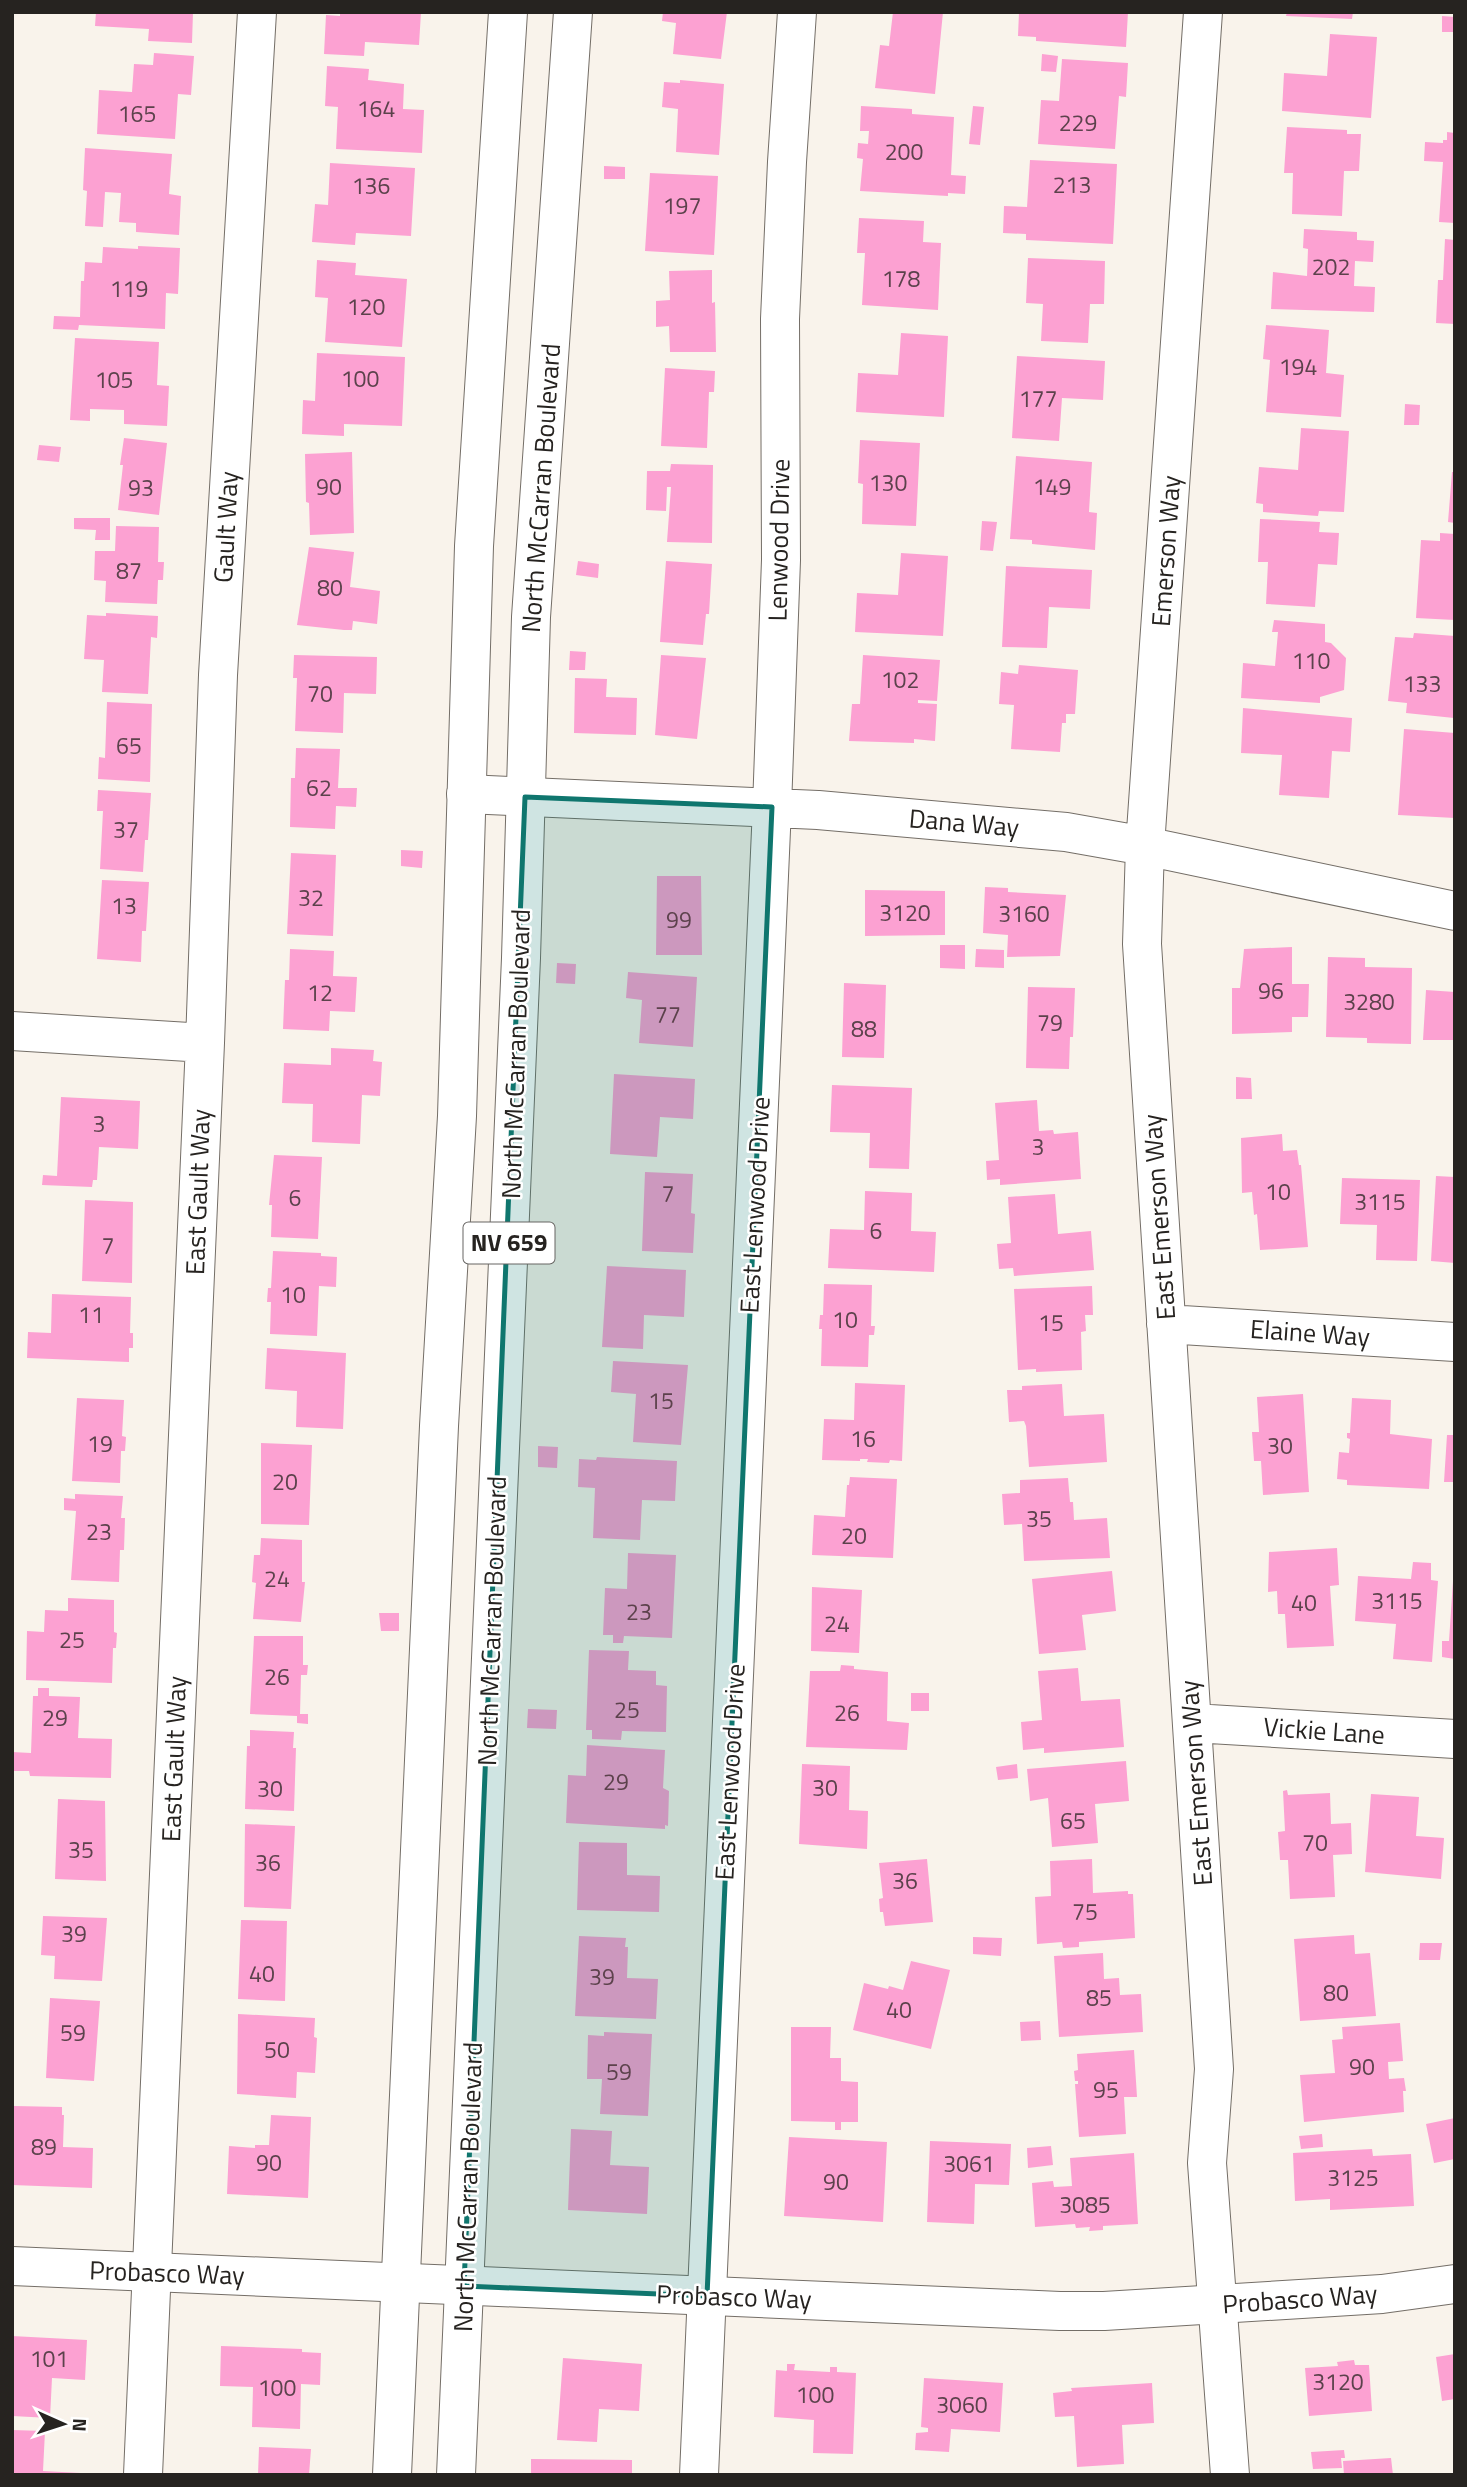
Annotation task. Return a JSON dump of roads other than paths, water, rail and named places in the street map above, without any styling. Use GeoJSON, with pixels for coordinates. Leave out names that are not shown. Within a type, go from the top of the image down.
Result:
{"type":"FeatureCollection","features":[{"type":"Feature","properties":{"kind":"street","name":"Gault Way"},"geometry":{"type":"LineString","coordinates":[[205,1043],[218,675],[257,12]]}},
{"type":"Feature","properties":{"kind":"street","name":"NV 659"},"geometry":{"type":"LineString","coordinates":[[392,2475],[438,1439],[457,1116],[474,546],[508,12]]}},
{"type":"Feature","properties":{"kind":"street","name":"North McCarran Boulevard"},"geometry":{"type":"LineString","coordinates":[[456,2475],[521,958],[531,617],[573,12]]}},
{"type":"Feature","properties":{"kind":"street","name":"Lenwood Drive"},"geometry":{"type":"LineString","coordinates":[[761,1069],[781,561],[780,319],[797,12]]}},
{"type":"Feature","properties":{"kind":"street","name":"Emerson Way"},"geometry":{"type":"LineString","coordinates":[[1151,1090],[1142,944],[1145,846],[1203,12]]}},
{"type":"Feature","properties":{"kind":"street","name":"Dana Way"},"geometry":{"type":"LineString","coordinates":[[466,794],[772,807],[1066,832],[1455,911]]}},
{"type":"Feature","properties":{"kind":"street"},"geometry":{"type":"LineString","coordinates":[[12,1031],[205,1043]]}},
{"type":"Feature","properties":{"kind":"street","name":"East Gault Way"},"geometry":{"type":"LineString","coordinates":[[143,2475],[205,1043]]}},
{"type":"Feature","properties":{"kind":"street","name":"East Lenwood Drive"},"geometry":{"type":"LineString","coordinates":[[699,2475],[761,1069]]}},
{"type":"Feature","properties":{"kind":"street","name":"East Emerson Way"},"geometry":{"type":"LineString","coordinates":[[1151,1090],[1214,2069],[1207,2163],[1230,2475]]}},
{"type":"Feature","properties":{"kind":"street","name":"Elaine Way"},"geometry":{"type":"LineString","coordinates":[[1166,1324],[1455,1342]]}},
{"type":"Feature","properties":{"kind":"street","name":"Vickie Lane"},"geometry":{"type":"LineString","coordinates":[[1193,1723],[1455,1739]]}},
{"type":"Feature","properties":{"kind":"street","name":"Probasco Way"},"geometry":{"type":"LineString","coordinates":[[12,2266],[1026,2310],[1104,2311],[1382,2294],[1455,2284]]}}]}
